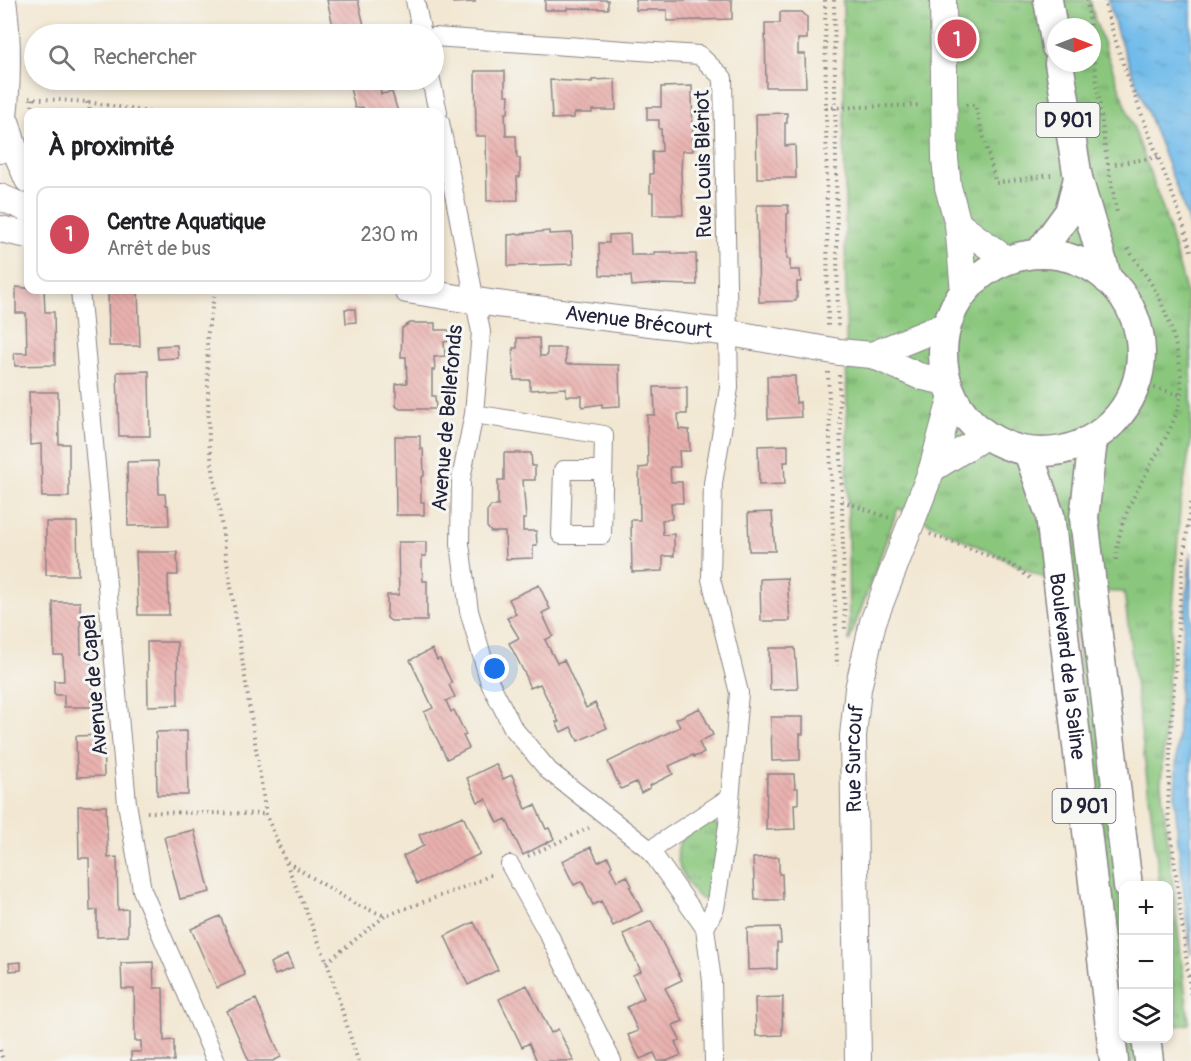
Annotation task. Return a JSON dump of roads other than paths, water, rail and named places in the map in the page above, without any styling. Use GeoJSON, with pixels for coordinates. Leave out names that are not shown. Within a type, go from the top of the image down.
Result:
{"type":"FeatureCollection","features":[{"type":"Feature","properties":{"kind":"main road"},"geometry":{"type":"LineString","coordinates":[[0,145],[5,106],[6,51],[3,0]]}},
{"type":"Feature","properties":{"kind":"main road"},"geometry":{"type":"LineString","coordinates":[[943,0],[945,159],[948,187],[958,224],[964,292]]}},
{"type":"Feature","properties":{"kind":"main road"},"geometry":{"type":"LineString","coordinates":[[1048,0],[1051,18]]}},
{"type":"Feature","properties":{"kind":"main road","name":"D 901"},"geometry":{"type":"LineString","coordinates":[[1060,72],[1078,178],[1108,280]]}},
{"type":"Feature","properties":{"kind":"main road"},"geometry":{"type":"LineString","coordinates":[[5,106],[13,145],[24,171]]}},
{"type":"Feature","properties":{"kind":"main road","name":"D 901"},"geometry":{"type":"LineString","coordinates":[[1039,253],[1069,212],[1078,178]]}},
{"type":"Feature","properties":{"kind":"main road"},"geometry":{"type":"LineString","coordinates":[[0,196],[24,207]]}},
{"type":"Feature","properties":{"kind":"main road"},"geometry":{"type":"LineString","coordinates":[[958,224],[1007,260]]}},
{"type":"Feature","properties":{"kind":"main road"},"geometry":{"type":"LineString","coordinates":[[0,229],[24,234]]}},
{"type":"Feature","properties":{"kind":"main road"},"geometry":{"type":"LineString","coordinates":[[1039,253],[1073,258],[1108,280],[1120,291],[1133,313],[1140,338],[1141,363],[1137,383],[1124,410],[1107,429],[1093,440],[1058,452],[1028,452],[1005,446],[987,435],[965,416],[949,389],[942,356],[946,325],[955,304],[964,292],[1000,262],[1039,253]]}},
{"type":"Feature","properties":{"kind":"main road","name":"Avenue Brécourt"},"geometry":{"type":"LineString","coordinates":[[432,294],[730,333],[839,352],[872,355],[949,389]]}},
{"type":"Feature","properties":{"kind":"main road","name":"Avenue Brécourt"},"geometry":{"type":"LineString","coordinates":[[872,355],[946,325]]}},
{"type":"Feature","properties":{"kind":"main road","name":"Rue Surcouf"},"geometry":{"type":"LineString","coordinates":[[858,1061],[853,736],[858,689],[873,622],[932,470],[949,389]]}},
{"type":"Feature","properties":{"kind":"main road"},"geometry":{"type":"LineString","coordinates":[[932,470],[987,435]]}},
{"type":"Feature","properties":{"kind":"main road","name":"Boulevard de la Saline"},"geometry":{"type":"LineString","coordinates":[[1093,440],[1084,518],[1128,881]]}},
{"type":"Feature","properties":{"kind":"main road","name":"Boulevard de la Saline"},"geometry":{"type":"LineString","coordinates":[[1028,452],[1050,515],[1114,1061]]}},
{"type":"Feature","properties":{"kind":"main road"},"geometry":{"type":"LineString","coordinates":[[1147,1043],[1149,1061]]}},
{"type":"Feature","properties":{"kind":"street"},"geometry":{"type":"LineString","coordinates":[[415,0],[420,24]]}},
{"type":"Feature","properties":{"kind":"street","name":"Rue Louis Blériot"},"geometry":{"type":"LineString","coordinates":[[444,38],[699,55],[723,78],[730,333],[729,388],[713,483],[711,579],[739,693],[735,764],[729,798],[728,825],[715,908],[705,928]]}},
{"type":"Feature","properties":{"kind":"street"},"geometry":{"type":"LineString","coordinates":[[433,90],[437,108]]}},
{"type":"Feature","properties":{"kind":"street","name":"Avenue de Bellefonds"},"geometry":{"type":"LineString","coordinates":[[444,142],[481,332],[474,414],[461,479],[460,544],[469,611],[490,683],[513,728],[549,771],[650,850],[705,928],[712,981],[714,1061]]}},
{"type":"Feature","properties":{"kind":"street","name":"Avenue de Capel"},"geometry":{"type":"LineString","coordinates":[[80,294],[129,812],[142,890],[216,1061]]}},
{"type":"Feature","properties":{"kind":"street"},"geometry":{"type":"LineString","coordinates":[[474,414],[604,435],[603,470]]}},
{"type":"Feature","properties":{"kind":"street"},"geometry":{"type":"LineString","coordinates":[[650,850],[729,798]]}},
{"type":"Feature","properties":{"kind":"street"},"geometry":{"type":"LineString","coordinates":[[510,865],[549,934],[612,1061]]}},
{"type":"Feature","properties":{"kind":"water"},"geometry":{"type":"Polygon","coordinates":[[[1108,0],[1191,0],[1191,232],[1182,202],[1118,35],[1108,0]]]}},
{"type":"Feature","properties":{"kind":"water"},"geometry":{"type":"Polygon","coordinates":[[[1191,551],[1191,956],[1175,796],[1181,654],[1191,551]]]}},
{"type":"Feature","properties":{"kind":"place","name":"Centre Aquatique"},"geometry":{"type":"Point","coordinates":[957,39]}}]}
